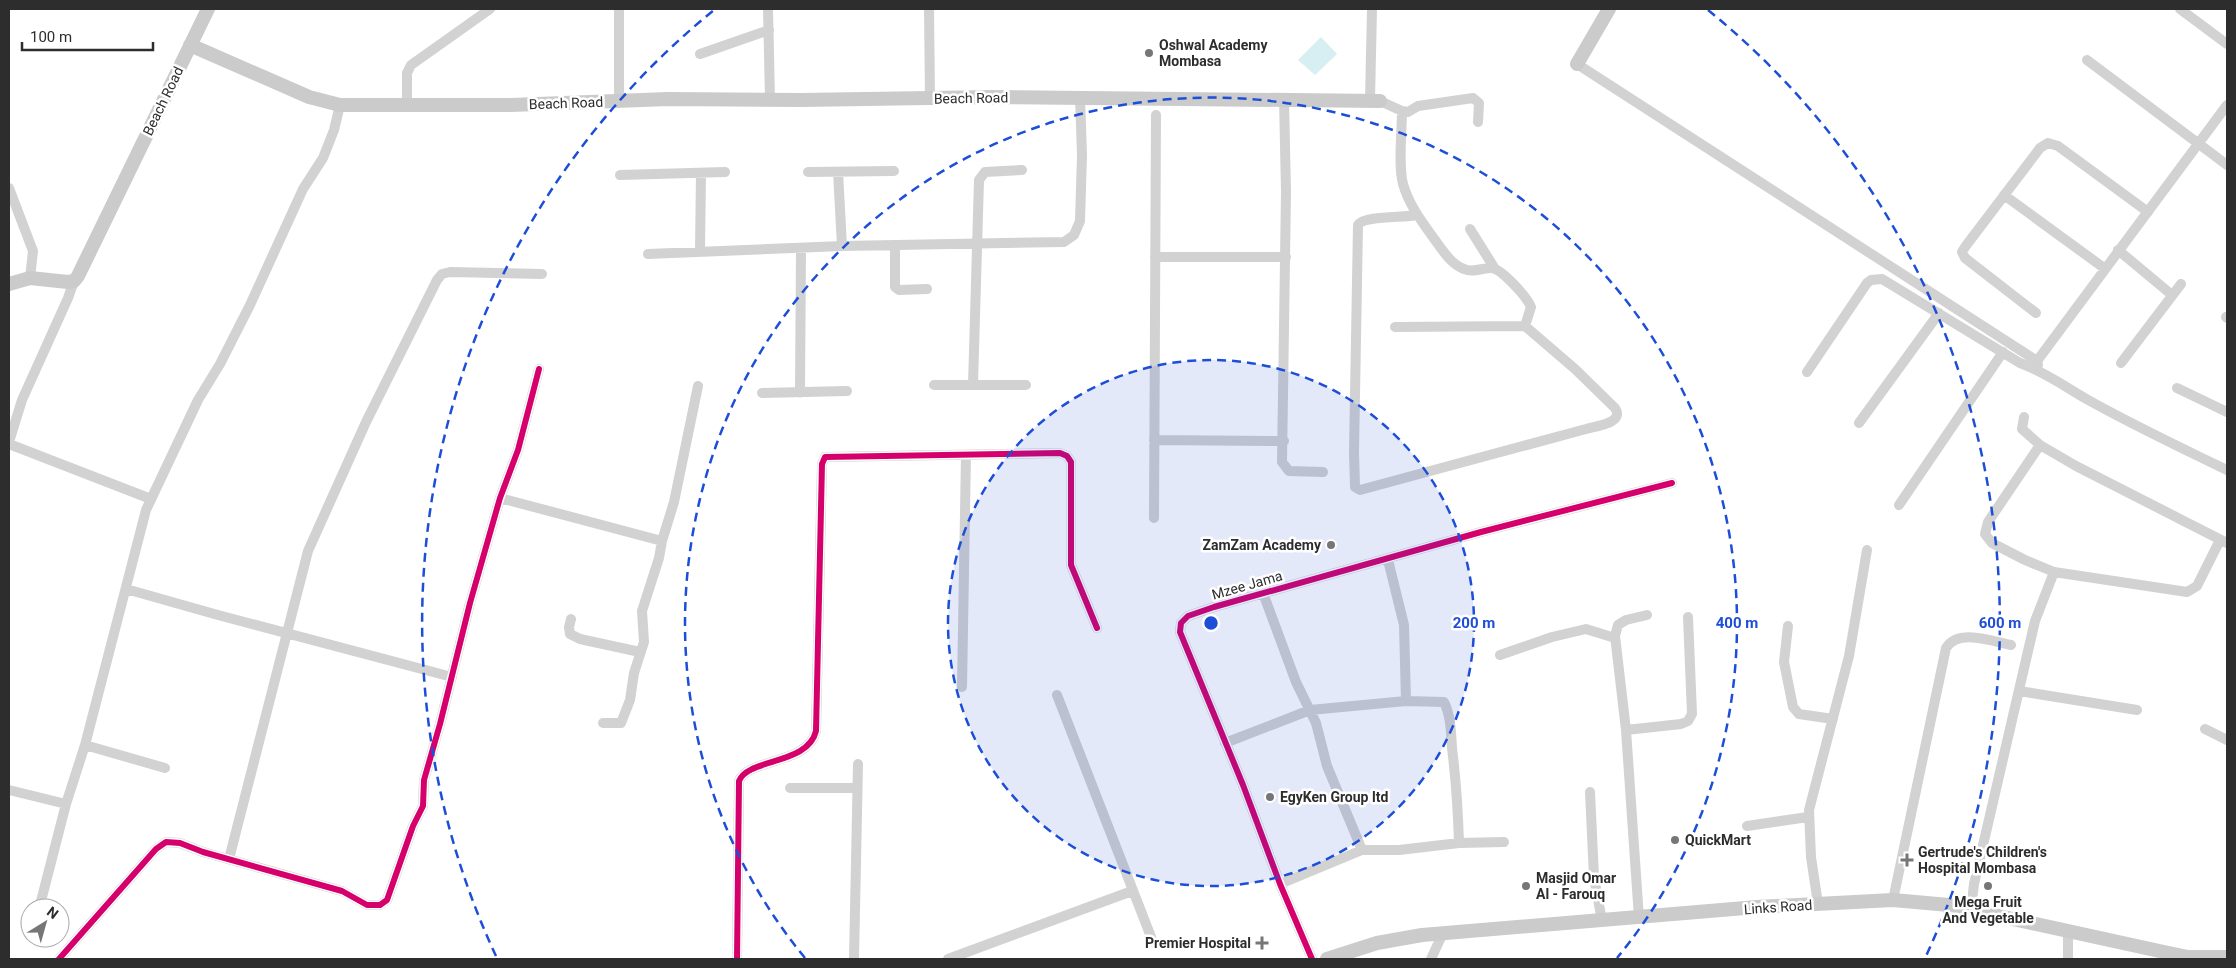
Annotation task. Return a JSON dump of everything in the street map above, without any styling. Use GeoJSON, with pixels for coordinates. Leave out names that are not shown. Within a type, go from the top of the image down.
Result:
{"type":"FeatureCollection","features":[{"type":"Feature","properties":{"kind":"main road"},"geometry":{"type":"LineString","coordinates":[[190,45],[208,9]]}},
{"type":"Feature","properties":{"kind":"main road"},"geometry":{"type":"LineString","coordinates":[[1577,64],[1609,9]]}},
{"type":"Feature","properties":{"kind":"main road","name":"Beach Road"},"geometry":{"type":"LineString","coordinates":[[74,281],[190,45],[309,98],[340,105],[511,105],[668,99],[1080,97],[1375,101]]}},
{"type":"Feature","properties":{"kind":"main road"},"geometry":{"type":"LineString","coordinates":[[9,284],[30,278],[74,281]]}},
{"type":"Feature","properties":{"kind":"main road","name":"Links Road"},"geometry":{"type":"LineString","coordinates":[[1327,959],[1394,939],[1443,933],[1893,900],[1950,905],[2188,956],[2227,957]]}},
{"type":"Feature","properties":{"kind":"street"},"geometry":{"type":"LineString","coordinates":[[407,104],[407,73],[412,65],[490,9]]}},
{"type":"Feature","properties":{"kind":"street"},"geometry":{"type":"LineString","coordinates":[[619,9],[620,101]]}},
{"type":"Feature","properties":{"kind":"street"},"geometry":{"type":"LineString","coordinates":[[768,9],[770,99]]}},
{"type":"Feature","properties":{"kind":"street"},"geometry":{"type":"LineString","coordinates":[[929,9],[930,98]]}},
{"type":"Feature","properties":{"kind":"street"},"geometry":{"type":"LineString","coordinates":[[1372,9],[1375,101],[1408,112],[1415,107],[1426,104],[1476,98],[1479,103],[1478,122]]}},
{"type":"Feature","properties":{"kind":"street"},"geometry":{"type":"LineString","coordinates":[[2180,9],[2227,44]]}},
{"type":"Feature","properties":{"kind":"street"},"geometry":{"type":"LineString","coordinates":[[700,54],[769,30]]}},
{"type":"Feature","properties":{"kind":"street"},"geometry":{"type":"LineString","coordinates":[[2087,60],[2227,165]]}},
{"type":"Feature","properties":{"kind":"street"},"geometry":{"type":"LineString","coordinates":[[1577,64],[2038,365],[2063,386],[2152,435],[2227,470]]}},
{"type":"Feature","properties":{"kind":"street"},"geometry":{"type":"LineString","coordinates":[[648,254],[700,250],[842,246],[1060,244],[1074,235],[1080,221],[1080,97]]}},
{"type":"Feature","properties":{"kind":"street"},"geometry":{"type":"LineString","coordinates":[[1284,99],[1286,119],[1286,257],[1284,441],[1282,462],[1287,470],[1323,472]]}},
{"type":"Feature","properties":{"kind":"street"},"geometry":{"type":"LineString","coordinates":[[42,898],[66,804],[85,745],[141,527],[151,499],[198,400],[220,364],[250,304],[303,189],[323,158],[334,130],[340,105]]}},
{"type":"Feature","properties":{"kind":"street"},"geometry":{"type":"LineString","coordinates":[[2038,365],[2104,268],[2227,105]]}},
{"type":"Feature","properties":{"kind":"street"},"geometry":{"type":"LineString","coordinates":[[1402,111],[1401,174],[1408,197],[1417,215],[1445,255],[1458,266],[1471,271],[1495,269]]}},
{"type":"Feature","properties":{"kind":"street"},"geometry":{"type":"LineString","coordinates":[[1154,518],[1156,115]]}},
{"type":"Feature","properties":{"kind":"street"},"geometry":{"type":"LineString","coordinates":[[2036,312],[1963,255],[1964,247],[2044,144],[2058,146],[2148,212]]}},
{"type":"Feature","properties":{"kind":"street"},"geometry":{"type":"LineString","coordinates":[[808,172],[894,170]]}},
{"type":"Feature","properties":{"kind":"street"},"geometry":{"type":"LineString","coordinates":[[973,385],[980,176],[985,172],[1022,170]]}},
{"type":"Feature","properties":{"kind":"street"},"geometry":{"type":"LineString","coordinates":[[620,175],[725,172]]}},
{"type":"Feature","properties":{"kind":"street"},"geometry":{"type":"LineString","coordinates":[[838,172],[842,246]]}},
{"type":"Feature","properties":{"kind":"street"},"geometry":{"type":"LineString","coordinates":[[700,250],[701,173]]}},
{"type":"Feature","properties":{"kind":"street"},"geometry":{"type":"LineString","coordinates":[[9,188],[33,251],[30,278]]}},
{"type":"Feature","properties":{"kind":"street"},"geometry":{"type":"LineString","coordinates":[[2004,195],[2104,268]]}},
{"type":"Feature","properties":{"kind":"street"},"geometry":{"type":"LineString","coordinates":[[1395,327],[1525,326],[1575,369],[1615,408],[1618,413],[1616,419],[1397,481],[1360,490],[1355,488],[1358,225],[1362,220],[1403,218],[1417,215]]}},
{"type":"Feature","properties":{"kind":"street"},"geometry":{"type":"LineString","coordinates":[[1470,229],[1495,269],[1529,302],[1531,310],[1525,326]]}},
{"type":"Feature","properties":{"kind":"street"},"geometry":{"type":"LineString","coordinates":[[895,246],[895,287],[899,290],[926,289]]}},
{"type":"Feature","properties":{"kind":"street"},"geometry":{"type":"LineString","coordinates":[[800,393],[802,248]]}},
{"type":"Feature","properties":{"kind":"street"},"geometry":{"type":"LineString","coordinates":[[2118,250],[2172,295]]}},
{"type":"Feature","properties":{"kind":"street"},"geometry":{"type":"LineString","coordinates":[[1155,257],[1286,257]]}},
{"type":"Feature","properties":{"kind":"street"},"geometry":{"type":"LineString","coordinates":[[229,859],[308,550],[366,422],[439,278],[446,272],[542,274]]}},
{"type":"Feature","properties":{"kind":"street"},"geometry":{"type":"LineString","coordinates":[[1807,372],[1857,296],[1871,280],[1882,280],[2020,363],[2038,365]]}},
{"type":"Feature","properties":{"kind":"street"},"geometry":{"type":"LineString","coordinates":[[74,281],[22,400],[9,443],[151,499]]}},
{"type":"Feature","properties":{"kind":"street"},"geometry":{"type":"LineString","coordinates":[[2121,363],[2181,284]]}},
{"type":"Feature","properties":{"kind":"street"},"geometry":{"type":"LineString","coordinates":[[1859,423],[1939,313]]}},
{"type":"Feature","properties":{"kind":"street"},"geometry":{"type":"LineString","coordinates":[[1899,505],[2003,352]]}},
{"type":"Feature","properties":{"kind":"street"},"geometry":{"type":"LineString","coordinates":[[59,959],[162,843],[170,841],[342,891],[367,905],[380,905],[387,900],[412,826],[423,806],[424,780],[500,498],[518,450],[539,369]]}},
{"type":"Feature","properties":{"kind":"street"},"geometry":{"type":"LineString","coordinates":[[934,385],[1026,384]]}},
{"type":"Feature","properties":{"kind":"street"},"geometry":{"type":"LineString","coordinates":[[604,723],[621,723],[630,700],[640,652],[644,642],[642,611],[674,502],[698,386]]}},
{"type":"Feature","properties":{"kind":"street"},"geometry":{"type":"LineString","coordinates":[[2177,388],[2227,412]]}},
{"type":"Feature","properties":{"kind":"street"},"geometry":{"type":"LineString","coordinates":[[762,394],[846,391]]}},
{"type":"Feature","properties":{"kind":"street"},"geometry":{"type":"LineString","coordinates":[[2024,416],[2022,429],[2040,445],[2076,466],[2223,542],[2197,586],[2187,592],[2054,572],[1992,543],[1985,534],[1988,522],[2040,445]]}},
{"type":"Feature","properties":{"kind":"street"},"geometry":{"type":"LineString","coordinates":[[1154,440],[1284,441]]}},
{"type":"Feature","properties":{"kind":"street"},"geometry":{"type":"LineString","coordinates":[[737,959],[740,778],[748,772],[798,752],[809,746],[815,739],[822,461],[828,456],[1060,453],[1070,459],[1072,493],[1069,556],[1074,575],[1097,628]]}},
{"type":"Feature","properties":{"kind":"street"},"geometry":{"type":"LineString","coordinates":[[962,687],[966,455]]}},
{"type":"Feature","properties":{"kind":"street","name":"Mzee Jama"},"geometry":{"type":"LineString","coordinates":[[1312,959],[1280,884],[1243,784],[1180,628],[1184,619],[1193,614],[1263,593],[1388,560],[1481,532],[1672,483]]}},
{"type":"Feature","properties":{"kind":"street"},"geometry":{"type":"LineString","coordinates":[[500,498],[662,541]]}},
{"type":"Feature","properties":{"kind":"street"},"geometry":{"type":"LineString","coordinates":[[1818,904],[1808,817],[1810,803],[1849,656],[1867,550]]}},
{"type":"Feature","properties":{"kind":"street"},"geometry":{"type":"LineString","coordinates":[[1388,560],[1404,625],[1406,701]]}},
{"type":"Feature","properties":{"kind":"street"},"geometry":{"type":"LineString","coordinates":[[1971,910],[1974,884],[2035,621],[2054,572]]}},
{"type":"Feature","properties":{"kind":"street"},"geometry":{"type":"LineString","coordinates":[[126,589],[452,677]]}},
{"type":"Feature","properties":{"kind":"street"},"geometry":{"type":"LineString","coordinates":[[1263,593],[1296,682],[1316,723],[1327,766],[1362,850]]}},
{"type":"Feature","properties":{"kind":"street"},"geometry":{"type":"LineString","coordinates":[[1639,918],[1626,730],[1615,638],[1618,624],[1647,615]]}},
{"type":"Feature","properties":{"kind":"street"},"geometry":{"type":"LineString","coordinates":[[1626,730],[1681,724],[1690,719],[1692,714],[1688,618]]}},
{"type":"Feature","properties":{"kind":"street"},"geometry":{"type":"LineString","coordinates":[[571,619],[568,626],[570,634],[580,639],[640,652]]}},
{"type":"Feature","properties":{"kind":"street"},"geometry":{"type":"LineString","coordinates":[[1788,626],[1784,662],[1793,707],[1800,714],[1833,719]]}},
{"type":"Feature","properties":{"kind":"street"},"geometry":{"type":"LineString","coordinates":[[1500,655],[1552,637],[1586,629],[1615,638]]}},
{"type":"Feature","properties":{"kind":"street"},"geometry":{"type":"LineString","coordinates":[[1893,900],[1946,648],[1955,640],[1966,637],[2011,645]]}},
{"type":"Feature","properties":{"kind":"street"},"geometry":{"type":"LineString","coordinates":[[2019,691],[2137,710]]}},
{"type":"Feature","properties":{"kind":"street"},"geometry":{"type":"LineString","coordinates":[[1057,695],[1153,942]]}},
{"type":"Feature","properties":{"kind":"street"},"geometry":{"type":"LineString","coordinates":[[1225,743],[1310,710],[1406,701],[1437,700],[1444,702],[1456,787],[1459,843]]}},
{"type":"Feature","properties":{"kind":"street"},"geometry":{"type":"LineString","coordinates":[[2206,729],[2227,740]]}},
{"type":"Feature","properties":{"kind":"street"},"geometry":{"type":"LineString","coordinates":[[85,745],[165,768]]}},
{"type":"Feature","properties":{"kind":"street"},"geometry":{"type":"LineString","coordinates":[[854,959],[856,788],[858,764]]}},
{"type":"Feature","properties":{"kind":"street"},"geometry":{"type":"LineString","coordinates":[[790,788],[856,788]]}},
{"type":"Feature","properties":{"kind":"street"},"geometry":{"type":"LineString","coordinates":[[9,790],[66,804]]}},
{"type":"Feature","properties":{"kind":"street"},"geometry":{"type":"LineString","coordinates":[[1590,792],[1594,877],[1602,921]]}},
{"type":"Feature","properties":{"kind":"street"},"geometry":{"type":"LineString","coordinates":[[1747,826],[1808,817]]}},
{"type":"Feature","properties":{"kind":"street"},"geometry":{"type":"LineString","coordinates":[[1280,884],[1362,850],[1400,850],[1459,843],[1504,842]]}},
{"type":"Feature","properties":{"kind":"street"},"geometry":{"type":"LineString","coordinates":[[948,959],[1132,891]]}},
{"type":"Feature","properties":{"kind":"street"},"geometry":{"type":"LineString","coordinates":[[2068,931],[2068,959]]}},
{"type":"Feature","properties":{"kind":"street"},"geometry":{"type":"LineString","coordinates":[[1431,959],[1443,933]]}},
{"type":"Feature","properties":{"kind":"water"},"geometry":{"type":"Polygon","coordinates":[[[1321,37],[1337,54],[1315,75],[1298,60],[1321,37]]]}},
{"type":"Feature","properties":{"kind":"cycle path"},"geometry":{"type":"LineString","coordinates":[[59,959],[156,849],[166,842],[180,843],[203,852],[342,891],[367,905],[380,905],[387,900],[413,826],[423,806],[424,780],[470,603],[500,498],[518,450],[539,369]]}},
{"type":"Feature","properties":{"kind":"cycle path"},"geometry":{"type":"LineString","coordinates":[[737,959],[739,781],[754,768],[802,750],[811,742],[816,731],[822,464],[825,457],[1060,453],[1067,456],[1071,462],[1071,565],[1097,628]]}},
{"type":"Feature","properties":{"kind":"cycle path"},"geometry":{"type":"LineString","coordinates":[[1312,959],[1280,884],[1243,785],[1180,632],[1181,623],[1188,616],[1214,607],[1481,532],[1672,483]]}},
{"type":"Feature","properties":{"kind":"place","name":"Oshwal Academy Mombasa"},"geometry":{"type":"Point","coordinates":[1149,53]}},
{"type":"Feature","properties":{"kind":"place","name":"ZamZam Academy"},"geometry":{"type":"Point","coordinates":[1331,545]}},
{"type":"Feature","properties":{"kind":"place","name":"EgyKen Group ltd"},"geometry":{"type":"Point","coordinates":[1270,797]}},
{"type":"Feature","properties":{"kind":"place","name":"QuickMart"},"geometry":{"type":"Point","coordinates":[1675,840]}},
{"type":"Feature","properties":{"kind":"place","name":"Gertrude's Children's Hospital Mombasa"},"geometry":{"type":"Point","coordinates":[1907,860]}},
{"type":"Feature","properties":{"kind":"place","name":"Masjid Omar Al - Farouq"},"geometry":{"type":"Point","coordinates":[1526,886]}},
{"type":"Feature","properties":{"kind":"place","name":"Mega Fruit And Vegetable"},"geometry":{"type":"Point","coordinates":[1988,886]}},
{"type":"Feature","properties":{"kind":"place","name":"Premier Hospital"},"geometry":{"type":"Point","coordinates":[1262,943]}}]}
